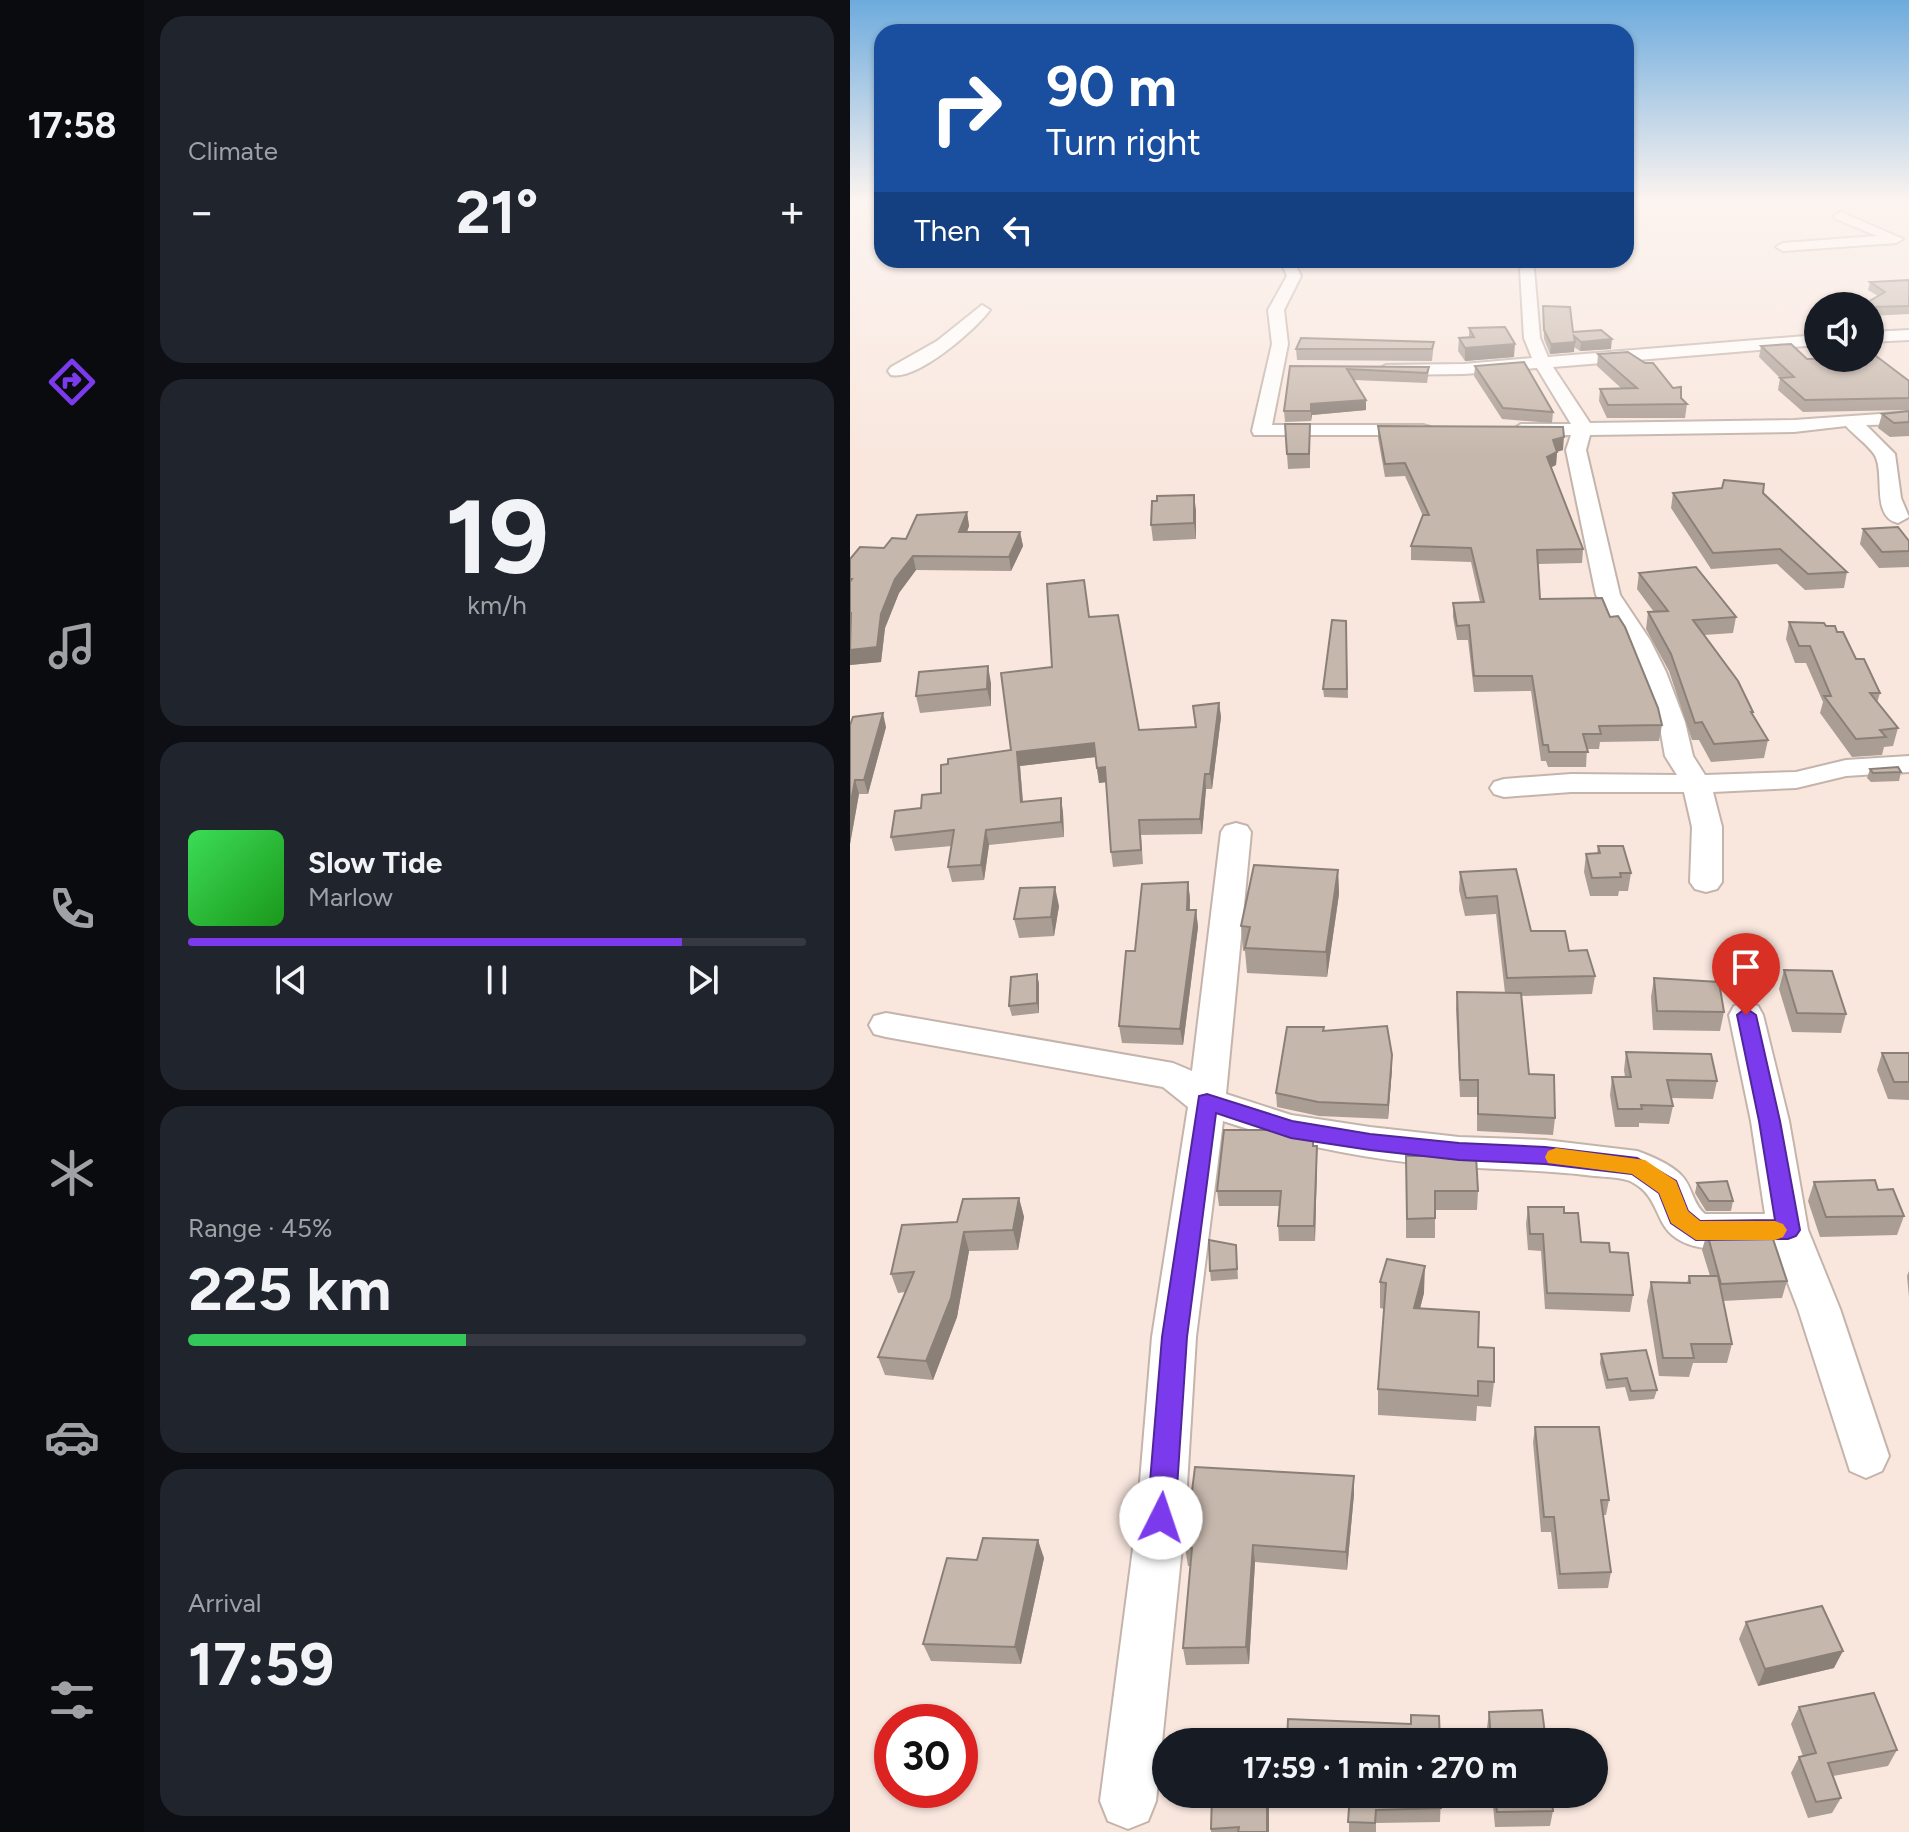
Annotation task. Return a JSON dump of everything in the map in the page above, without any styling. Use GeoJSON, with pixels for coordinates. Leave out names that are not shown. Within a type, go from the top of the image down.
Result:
{"type":"FeatureCollection","features":[{"type":"Feature","properties":{"kind":"street"},"geometry":{"type":"LineString","coordinates":[[1290,283],[1276,310],[1284,368],[1261,431],[1450,430]]}},
{"type":"Feature","properties":{"kind":"street"},"geometry":{"type":"LineString","coordinates":[[1528,283],[1532,338],[1542,363],[1583,427],[1576,450],[1608,595],[1638,640],[1653,672],[1672,722],[1679,756],[1697,785],[1707,827],[1706,882]]}},
{"type":"Feature","properties":{"kind":"street"},"geometry":{"type":"LineString","coordinates":[[897,371],[931,354],[973,321],[982,310]]}},
{"type":"Feature","properties":{"kind":"street"},"geometry":{"type":"LineString","coordinates":[[1884,336],[1909,335]]}},
{"type":"Feature","properties":{"kind":"street"},"geometry":{"type":"LineString","coordinates":[[1375,370],[1464,369],[1804,341]]}},
{"type":"Feature","properties":{"kind":"street"},"geometry":{"type":"LineString","coordinates":[[1497,428],[1555,432],[1583,427],[1794,426],[1909,418]]}},
{"type":"Feature","properties":{"kind":"street"},"geometry":{"type":"LineString","coordinates":[[1850,420],[1885,454],[1891,498],[1898,517]]}},
{"type":"Feature","properties":{"kind":"street"},"geometry":{"type":"LineString","coordinates":[[1504,788],[1571,783],[1697,785],[1796,780],[1846,768],[1909,764]]}},
{"type":"Feature","properties":{"kind":"street"},"geometry":{"type":"LineString","coordinates":[[1128,1801],[1161,1518],[1174,1337],[1207,1102],[1236,832]]}},
{"type":"Feature","properties":{"kind":"street"},"geometry":{"type":"LineString","coordinates":[[1746,1015],[1770,1121],[1788,1230],[1819,1309],[1866,1456]]}},
{"type":"Feature","properties":{"kind":"street"},"geometry":{"type":"LineString","coordinates":[[886,1025],[1173,1076],[1207,1102],[1291,1129],[1459,1152],[1545,1155],[1637,1166],[1668,1187],[1679,1216],[1696,1231],[1788,1230]]}},
{"type":"Feature","properties":{"kind":"building"},"geometry":{"type":"Polygon","coordinates":[[[1872,283],[1909,283],[1909,306],[1884,307],[1884,293],[1872,283]]]}},
{"type":"Feature","properties":{"kind":"building"},"geometry":{"type":"Polygon","coordinates":[[[1543,306],[1570,307],[1573,332],[1601,330],[1612,339],[1581,342],[1574,336],[1575,342],[1551,344],[1544,330],[1543,306]]]}},
{"type":"Feature","properties":{"kind":"building"},"geometry":{"type":"Polygon","coordinates":[[[1505,327],[1515,344],[1465,348],[1459,338],[1474,337],[1469,328],[1505,327]]]}},
{"type":"Feature","properties":{"kind":"building"},"geometry":{"type":"Polygon","coordinates":[[[1301,338],[1434,342],[1432,349],[1296,349],[1301,338]]]}},
{"type":"Feature","properties":{"kind":"building"},"geometry":{"type":"Polygon","coordinates":[[[1791,344],[1804,356],[1804,372],[1884,372],[1884,362],[1909,381],[1909,398],[1805,400],[1780,378],[1794,377],[1761,346],[1791,344]]]}},
{"type":"Feature","properties":{"kind":"building"},"geometry":{"type":"Polygon","coordinates":[[[1628,352],[1645,363],[1653,363],[1673,388],[1681,387],[1681,398],[1687,404],[1608,405],[1600,389],[1637,388],[1598,354],[1628,352]]]}},
{"type":"Feature","properties":{"kind":"building"},"geometry":{"type":"Polygon","coordinates":[[[1524,362],[1553,412],[1503,408],[1475,366],[1524,362]]]}},
{"type":"Feature","properties":{"kind":"building"},"geometry":{"type":"Polygon","coordinates":[[[1290,366],[1429,367],[1427,373],[1347,369],[1366,400],[1311,404],[1311,411],[1284,411],[1290,366]]]}},
{"type":"Feature","properties":{"kind":"building"},"geometry":{"type":"Polygon","coordinates":[[[1909,411],[1909,422],[1894,423],[1882,414],[1909,411]]]}},
{"type":"Feature","properties":{"kind":"building"},"geometry":{"type":"Polygon","coordinates":[[[1285,424],[1310,424],[1309,454],[1287,454],[1285,424]]]}},
{"type":"Feature","properties":{"kind":"building"},"geometry":{"type":"Polygon","coordinates":[[[1378,426],[1563,427],[1564,437],[1553,440],[1557,452],[1547,457],[1583,549],[1537,550],[1540,599],[1602,598],[1610,617],[1618,616],[1625,627],[1662,725],[1599,726],[1601,734],[1583,734],[1588,752],[1549,752],[1548,745],[1543,745],[1532,676],[1474,676],[1469,625],[1457,626],[1453,603],[1484,602],[1471,548],[1411,546],[1423,515],[1429,515],[1405,463],[1385,464],[1378,426]]]}},
{"type":"Feature","properties":{"kind":"building"},"geometry":{"type":"Polygon","coordinates":[[[1724,480],[1764,484],[1763,493],[1847,572],[1808,574],[1780,549],[1713,553],[1673,493],[1722,488],[1724,480]]]}},
{"type":"Feature","properties":{"kind":"building"},"geometry":{"type":"Polygon","coordinates":[[[1194,495],[1194,523],[1151,525],[1152,501],[1157,501],[1157,496],[1194,495]]]}},
{"type":"Feature","properties":{"kind":"building"},"geometry":{"type":"Polygon","coordinates":[[[967,512],[959,532],[1020,532],[1009,557],[913,556],[895,579],[881,614],[877,647],[850,650],[850,559],[860,547],[884,548],[892,538],[906,539],[917,515],[967,512]]]}},
{"type":"Feature","properties":{"kind":"building"},"geometry":{"type":"Polygon","coordinates":[[[1898,527],[1909,541],[1909,551],[1882,552],[1863,529],[1898,527]]]}},
{"type":"Feature","properties":{"kind":"building"},"geometry":{"type":"Polygon","coordinates":[[[1696,567],[1736,617],[1693,620],[1738,681],[1751,712],[1768,740],[1714,744],[1702,722],[1695,723],[1671,654],[1648,612],[1668,611],[1639,573],[1696,567]]]}},
{"type":"Feature","properties":{"kind":"building"},"geometry":{"type":"Polygon","coordinates":[[[1084,580],[1089,617],[1118,615],[1139,730],[1196,727],[1193,706],[1219,703],[1210,774],[1205,774],[1200,819],[1139,820],[1141,850],[1111,852],[1105,767],[1097,768],[1094,743],[1017,752],[1021,802],[1061,798],[1061,822],[986,830],[981,865],[948,867],[954,830],[891,837],[895,811],[921,808],[922,795],[941,793],[941,765],[948,764],[948,759],[1011,750],[1001,673],[1052,667],[1047,584],[1084,580]]]}},
{"type":"Feature","properties":{"kind":"building"},"geometry":{"type":"Polygon","coordinates":[[[1332,620],[1346,621],[1347,689],[1323,689],[1332,620]]]}},
{"type":"Feature","properties":{"kind":"building"},"geometry":{"type":"Polygon","coordinates":[[[1789,622],[1824,623],[1835,626],[1837,632],[1843,632],[1856,659],[1864,659],[1880,693],[1870,693],[1898,728],[1880,730],[1886,737],[1856,739],[1824,696],[1831,696],[1810,646],[1799,646],[1789,622]]]}},
{"type":"Feature","properties":{"kind":"building"},"geometry":{"type":"Polygon","coordinates":[[[988,666],[987,689],[916,696],[919,672],[988,666]]]}},
{"type":"Feature","properties":{"kind":"building"},"geometry":{"type":"Polygon","coordinates":[[[883,713],[864,780],[855,780],[850,807],[850,725],[853,717],[883,713]]]}},
{"type":"Feature","properties":{"kind":"building"},"geometry":{"type":"Polygon","coordinates":[[[1898,767],[1901,772],[1873,773],[1870,769],[1898,767]]]}},
{"type":"Feature","properties":{"kind":"building"},"geometry":{"type":"Polygon","coordinates":[[[1598,846],[1623,846],[1631,873],[1620,873],[1621,877],[1592,878],[1586,854],[1600,853],[1598,846]]]}},
{"type":"Feature","properties":{"kind":"building"},"geometry":{"type":"Polygon","coordinates":[[[1254,865],[1338,870],[1326,952],[1245,948],[1250,927],[1241,926],[1254,865]]]}},
{"type":"Feature","properties":{"kind":"building"},"geometry":{"type":"Polygon","coordinates":[[[1516,869],[1531,931],[1565,931],[1569,951],[1587,950],[1595,976],[1507,978],[1497,896],[1466,898],[1460,872],[1516,869]]]}},
{"type":"Feature","properties":{"kind":"building"},"geometry":{"type":"Polygon","coordinates":[[[1188,882],[1187,910],[1196,910],[1180,1029],[1119,1026],[1126,951],[1135,951],[1142,884],[1188,882]]]}},
{"type":"Feature","properties":{"kind":"building"},"geometry":{"type":"Polygon","coordinates":[[[1055,887],[1051,917],[1014,919],[1020,888],[1055,887]]]}},
{"type":"Feature","properties":{"kind":"building"},"geometry":{"type":"Polygon","coordinates":[[[1784,970],[1832,971],[1846,1014],[1797,1013],[1784,970]]]}},
{"type":"Feature","properties":{"kind":"building"},"geometry":{"type":"Polygon","coordinates":[[[1037,974],[1037,1003],[1009,1006],[1011,977],[1037,974]]]}},
{"type":"Feature","properties":{"kind":"building"},"geometry":{"type":"Polygon","coordinates":[[[1654,978],[1719,982],[1724,1012],[1657,1011],[1654,978]]]}},
{"type":"Feature","properties":{"kind":"building"},"geometry":{"type":"Polygon","coordinates":[[[1457,992],[1521,993],[1529,1074],[1554,1075],[1555,1118],[1478,1114],[1478,1080],[1460,1080],[1457,992]]]}},
{"type":"Feature","properties":{"kind":"building"},"geometry":{"type":"Polygon","coordinates":[[[1387,1026],[1392,1055],[1388,1105],[1318,1102],[1276,1093],[1287,1027],[1324,1027],[1323,1031],[1387,1026]]]}},
{"type":"Feature","properties":{"kind":"building"},"geometry":{"type":"Polygon","coordinates":[[[1626,1052],[1711,1054],[1717,1081],[1667,1080],[1673,1106],[1641,1105],[1642,1109],[1618,1109],[1612,1077],[1631,1077],[1626,1052]]]}},
{"type":"Feature","properties":{"kind":"building"},"geometry":{"type":"Polygon","coordinates":[[[1882,1053],[1909,1053],[1909,1082],[1894,1082],[1882,1053]]]}},
{"type":"Feature","properties":{"kind":"building"},"geometry":{"type":"Polygon","coordinates":[[[1272,1124],[1313,1134],[1313,1146],[1317,1146],[1314,1226],[1278,1226],[1281,1191],[1217,1191],[1224,1130],[1271,1130],[1272,1124]]]}},
{"type":"Feature","properties":{"kind":"building"},"geometry":{"type":"Polygon","coordinates":[[[1406,1156],[1476,1156],[1478,1191],[1435,1191],[1435,1218],[1407,1219],[1406,1156]]]}},
{"type":"Feature","properties":{"kind":"building"},"geometry":{"type":"Polygon","coordinates":[[[1875,1180],[1878,1190],[1893,1189],[1904,1216],[1826,1217],[1814,1182],[1875,1180]]]}},
{"type":"Feature","properties":{"kind":"building"},"geometry":{"type":"Polygon","coordinates":[[[1727,1181],[1733,1201],[1709,1201],[1697,1183],[1727,1181]]]}},
{"type":"Feature","properties":{"kind":"building"},"geometry":{"type":"Polygon","coordinates":[[[1019,1198],[1013,1230],[964,1232],[951,1298],[926,1361],[878,1357],[914,1272],[891,1274],[902,1225],[957,1222],[963,1199],[1019,1198]]]}},
{"type":"Feature","properties":{"kind":"building"},"geometry":{"type":"Polygon","coordinates":[[[1528,1207],[1564,1207],[1564,1213],[1578,1213],[1581,1242],[1609,1243],[1610,1252],[1628,1253],[1633,1295],[1547,1293],[1543,1234],[1530,1234],[1528,1207]]]}},
{"type":"Feature","properties":{"kind":"building"},"geometry":{"type":"Polygon","coordinates":[[[1707,1233],[1771,1233],[1787,1281],[1721,1284],[1707,1233]]]}},
{"type":"Feature","properties":{"kind":"building"},"geometry":{"type":"Polygon","coordinates":[[[1209,1240],[1236,1245],[1237,1269],[1210,1271],[1209,1240]]]}},
{"type":"Feature","properties":{"kind":"building"},"geometry":{"type":"Polygon","coordinates":[[[1387,1259],[1425,1266],[1414,1308],[1479,1312],[1478,1347],[1494,1348],[1494,1382],[1478,1381],[1478,1396],[1378,1389],[1386,1283],[1380,1282],[1387,1259]]]}},
{"type":"Feature","properties":{"kind":"building"},"geometry":{"type":"Polygon","coordinates":[[[1689,1276],[1718,1276],[1732,1344],[1691,1344],[1694,1358],[1663,1358],[1651,1282],[1690,1283],[1689,1276]]]}},
{"type":"Feature","properties":{"kind":"building"},"geometry":{"type":"Polygon","coordinates":[[[1646,1350],[1657,1390],[1631,1391],[1627,1378],[1608,1380],[1601,1354],[1646,1350]]]}},
{"type":"Feature","properties":{"kind":"building"},"geometry":{"type":"Polygon","coordinates":[[[1535,1427],[1599,1427],[1609,1500],[1601,1500],[1611,1572],[1560,1574],[1554,1517],[1544,1517],[1535,1427]]]}},
{"type":"Feature","properties":{"kind":"building"},"geometry":{"type":"Polygon","coordinates":[[[1195,1467],[1354,1476],[1346,1552],[1253,1545],[1246,1647],[1183,1648],[1192,1548],[1185,1548],[1195,1467]]]}},
{"type":"Feature","properties":{"kind":"building"},"geometry":{"type":"Polygon","coordinates":[[[983,1538],[1038,1540],[1015,1647],[923,1644],[947,1558],[977,1560],[983,1538]]]}},
{"type":"Feature","properties":{"kind":"building"},"geometry":{"type":"Polygon","coordinates":[[[1822,1606],[1843,1651],[1765,1669],[1746,1622],[1822,1606]]]}},
{"type":"Feature","properties":{"kind":"building"},"geometry":{"type":"Polygon","coordinates":[[[1874,1693],[1897,1750],[1828,1763],[1841,1798],[1816,1802],[1799,1757],[1816,1753],[1799,1707],[1874,1693]]]}},
{"type":"Feature","properties":{"kind":"building"},"geometry":{"type":"Polygon","coordinates":[[[1542,1710],[1544,1728],[1490,1728],[1489,1712],[1542,1710]]]}},
{"type":"Feature","properties":{"kind":"building"},"geometry":{"type":"Polygon","coordinates":[[[1411,1715],[1439,1716],[1439,1728],[1288,1728],[1288,1719],[1411,1724],[1411,1715]]]}},
{"type":"Feature","properties":{"kind":"building"},"geometry":{"type":"Polygon","coordinates":[[[1212,1808],[1267,1808],[1267,1832],[1238,1832],[1239,1827],[1211,1829],[1212,1808]]]}},
{"type":"Feature","properties":{"kind":"building"},"geometry":{"type":"Polygon","coordinates":[[[1349,1808],[1441,1808],[1376,1810],[1375,1823],[1348,1822],[1349,1808]]]}},
{"type":"Feature","properties":{"kind":"building"},"geometry":{"type":"Polygon","coordinates":[[[1497,1808],[1553,1808],[1553,1811],[1497,1812],[1497,1808]]]}},
{"type":"Feature","properties":{"kind":"slow traffic"},"geometry":{"type":"LineString","coordinates":[[1556,1157],[1637,1166],[1668,1187],[1679,1216],[1696,1231],[1775,1230]]}},
{"type":"Feature","properties":{"kind":"route"},"geometry":{"type":"LineString","coordinates":[[1161,1518],[1174,1337],[1207,1102],[1291,1129],[1370,1142],[1459,1152],[1545,1155],[1637,1166],[1668,1187],[1679,1216],[1696,1231],[1788,1230],[1770,1121],[1746,1015]]}}]}
